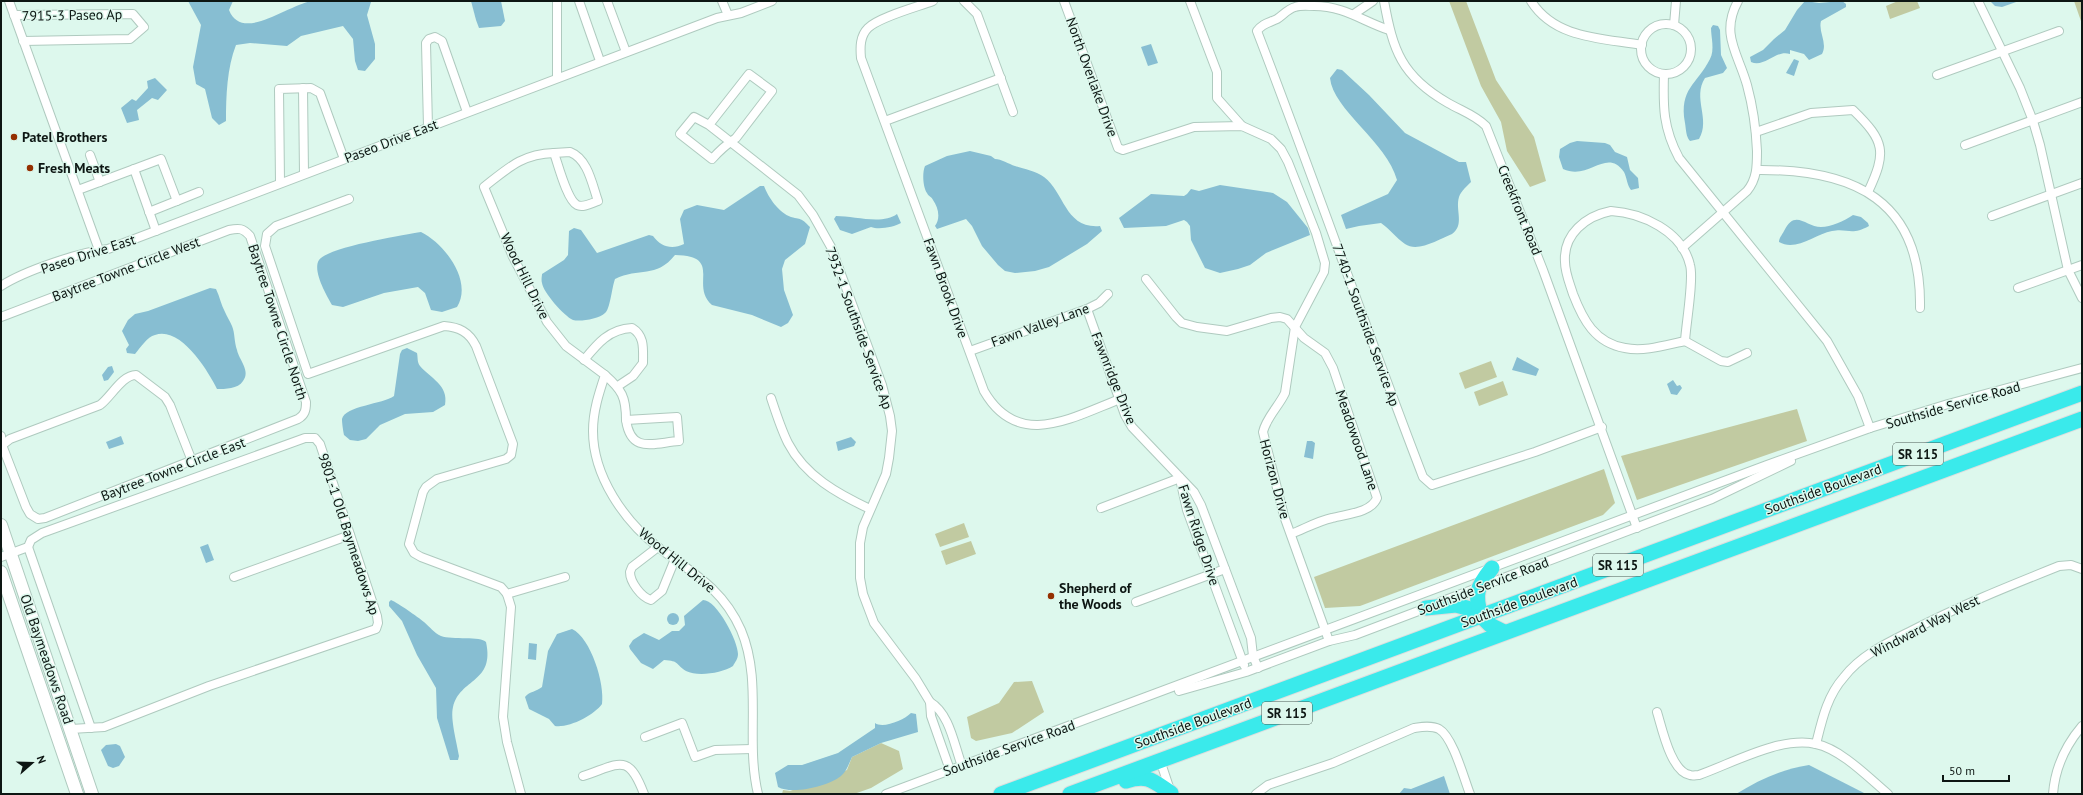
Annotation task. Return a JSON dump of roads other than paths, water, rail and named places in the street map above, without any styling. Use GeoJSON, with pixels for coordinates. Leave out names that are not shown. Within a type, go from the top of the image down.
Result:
{"type":"FeatureCollection","features":[{"type":"Feature","properties":{"kind":"highway","name":"Southside Boulevard"},"geometry":{"type":"LineString","coordinates":[[1001,794],[2082,393]]}},
{"type":"Feature","properties":{"kind":"highway","name":"Southside Boulevard"},"geometry":{"type":"LineString","coordinates":[[1070,794],[2082,419]]}},
{"type":"Feature","properties":{"kind":"highway"},"geometry":{"type":"LineString","coordinates":[[1481,616],[1476,601],[1478,586],[1492,568]]}},
{"type":"Feature","properties":{"kind":"highway"},"geometry":{"type":"LineString","coordinates":[[1426,608],[1456,605],[1467,608],[1481,616],[1490,625],[1504,632]]}},
{"type":"Feature","properties":{"kind":"highway"},"geometry":{"type":"LineString","coordinates":[[1160,760],[1162,749],[1169,738],[1196,722]]}},
{"type":"Feature","properties":{"kind":"highway"},"geometry":{"type":"LineString","coordinates":[[1099,783],[1116,784],[1142,777],[1154,781],[1171,794]]}},
{"type":"Feature","properties":{"kind":"street"},"geometry":{"type":"LineString","coordinates":[[10,1],[23,41],[99,250]]}},
{"type":"Feature","properties":{"kind":"street"},"geometry":{"type":"LineString","coordinates":[[557,1],[557,78]]}},
{"type":"Feature","properties":{"kind":"street"},"geometry":{"type":"LineString","coordinates":[[578,1],[600,62]]}},
{"type":"Feature","properties":{"kind":"street"},"geometry":{"type":"LineString","coordinates":[[607,1],[626,52]]}},
{"type":"Feature","properties":{"kind":"street"},"geometry":{"type":"LineString","coordinates":[[722,1],[728,15]]}},
{"type":"Feature","properties":{"kind":"street","name":"Paseo Drive East"},"geometry":{"type":"LineString","coordinates":[[1,286],[10,280],[85,253],[108,249],[626,52],[728,15],[742,13],[772,1]]}},
{"type":"Feature","properties":{"kind":"street","name":"Fawn Brook Drive"},"geometry":{"type":"LineString","coordinates":[[933,1],[874,24],[868,28],[862,40],[861,58],[984,391],[990,402],[1008,418],[1030,426],[1052,424],[1120,399]]}},
{"type":"Feature","properties":{"kind":"street"},"geometry":{"type":"LineString","coordinates":[[964,1],[977,14],[1014,112]]}},
{"type":"Feature","properties":{"kind":"street","name":"North Overlake Drive"},"geometry":{"type":"LineString","coordinates":[[1064,1],[1118,148],[1123,150],[1194,127],[1242,126]]}},
{"type":"Feature","properties":{"kind":"street"},"geometry":{"type":"LineString","coordinates":[[1190,1],[1217,72],[1217,98],[1242,126]]}},
{"type":"Feature","properties":{"kind":"street"},"geometry":{"type":"LineString","coordinates":[[1354,14],[1373,1]]}},
{"type":"Feature","properties":{"kind":"street","name":"Creekfront Road"},"geometry":{"type":"LineString","coordinates":[[1384,1],[1394,48],[1402,62],[1415,78],[1433,93],[1459,109],[1474,115],[1486,126],[1544,270],[1602,427]]}},
{"type":"Feature","properties":{"kind":"street"},"geometry":{"type":"LineString","coordinates":[[1531,1],[1548,21],[1559,28],[1572,33],[1642,45]]}},
{"type":"Feature","properties":{"kind":"street"},"geometry":{"type":"LineString","coordinates":[[1674,25],[1676,1]]}},
{"type":"Feature","properties":{"kind":"street"},"geometry":{"type":"LineString","coordinates":[[1682,248],[1747,191],[1752,185],[1758,170],[1754,113],[1746,83],[1733,50],[1730,34],[1730,23],[1738,1]]}},
{"type":"Feature","properties":{"kind":"street"},"geometry":{"type":"LineString","coordinates":[[1978,1],[2020,88],[2033,121],[2040,145],[2068,270],[2082,298]]}},
{"type":"Feature","properties":{"kind":"street","name":"7740-1 Southside Service Ap"},"geometry":{"type":"LineString","coordinates":[[1389,30],[1370,24],[1354,14],[1332,8],[1295,4],[1278,18],[1262,24],[1257,31],[1311,171],[1353,291],[1423,476],[1432,485],[1535,452],[1602,427]]}},
{"type":"Feature","properties":{"kind":"street","name":"7915-3 Paseo Ap"},"geometry":{"type":"LineString","coordinates":[[14,15],[133,14],[144,27],[130,39],[23,41]]}},
{"type":"Feature","properties":{"kind":"street"},"geometry":{"type":"LineString","coordinates":[[1662,24],[1674,25],[1685,31],[1689,38],[1691,54],[1683,68],[1676,72],[1664,74],[1652,69],[1646,63],[1642,56],[1642,45],[1648,32],[1654,27],[1662,24]]}},
{"type":"Feature","properties":{"kind":"street"},"geometry":{"type":"LineString","coordinates":[[1937,75],[2059,31]]}},
{"type":"Feature","properties":{"kind":"street"},"geometry":{"type":"LineString","coordinates":[[428,127],[426,43],[429,38],[435,37],[442,41],[467,112]]}},
{"type":"Feature","properties":{"kind":"street"},"geometry":{"type":"LineString","coordinates":[[748,74],[772,91],[736,138],[722,147],[712,159],[680,134],[694,117],[709,125],[748,74]]}},
{"type":"Feature","properties":{"kind":"street"},"geometry":{"type":"LineString","coordinates":[[1664,74],[1664,117],[1670,142],[1685,168],[1827,341],[1858,396],[1870,428]]}},
{"type":"Feature","properties":{"kind":"street"},"geometry":{"type":"LineString","coordinates":[[885,121],[1000,78]]}},
{"type":"Feature","properties":{"kind":"street"},"geometry":{"type":"LineString","coordinates":[[303,88],[304,174]]}},
{"type":"Feature","properties":{"kind":"street"},"geometry":{"type":"LineString","coordinates":[[280,183],[279,89],[311,88],[320,93],[344,159]]}},
{"type":"Feature","properties":{"kind":"street"},"geometry":{"type":"LineString","coordinates":[[1965,145],[2082,102]]}},
{"type":"Feature","properties":{"kind":"street"},"geometry":{"type":"LineString","coordinates":[[1756,132],[1811,113],[1853,110],[1868,124],[1880,144],[1880,163],[1868,192]]}},
{"type":"Feature","properties":{"kind":"street","name":"7932-1 Southside Service Ap"},"geometry":{"type":"LineString","coordinates":[[709,125],[798,195],[813,215],[831,247],[882,385],[892,430],[890,458],[886,474],[863,527],[860,544],[860,578],[863,594],[868,609],[878,629],[916,679],[930,702],[931,716],[950,770]]}},
{"type":"Feature","properties":{"kind":"street","name":"Horizon Drive"},"geometry":{"type":"LineString","coordinates":[[1242,126],[1271,140],[1281,149],[1288,162],[1316,233],[1325,263],[1324,272],[1295,327],[1285,393],[1281,402],[1265,424],[1263,432],[1291,534],[1329,641]]}},
{"type":"Feature","properties":{"kind":"street"},"geometry":{"type":"LineString","coordinates":[[570,152],[581,158],[598,201],[583,206],[573,202],[554,153],[570,152]]}},
{"type":"Feature","properties":{"kind":"street","name":"Wood Hill Drive"},"geometry":{"type":"LineString","coordinates":[[554,153],[533,155],[514,162],[484,187],[513,257],[539,310],[555,334],[584,360],[605,375],[597,398],[593,432],[600,468],[624,514],[638,530],[658,547],[699,576],[714,590],[728,606],[741,631],[752,679],[752,749],[755,781],[758,794]]}},
{"type":"Feature","properties":{"kind":"street"},"geometry":{"type":"LineString","coordinates":[[90,155],[100,182]]}},
{"type":"Feature","properties":{"kind":"street"},"geometry":{"type":"LineString","coordinates":[[78,190],[161,159],[177,201]]}},
{"type":"Feature","properties":{"kind":"street"},"geometry":{"type":"LineString","coordinates":[[134,169],[156,231]]}},
{"type":"Feature","properties":{"kind":"street"},"geometry":{"type":"LineString","coordinates":[[1758,170],[1792,170],[1814,173],[1835,179],[1868,192],[1892,212],[1906,234],[1920,286],[1920,308]]}},
{"type":"Feature","properties":{"kind":"street"},"geometry":{"type":"LineString","coordinates":[[1992,216],[2082,183]]}},
{"type":"Feature","properties":{"kind":"street"},"geometry":{"type":"LineString","coordinates":[[149,212],[199,192]]}},
{"type":"Feature","properties":{"kind":"street"},"geometry":{"type":"LineString","coordinates":[[349,199],[276,226],[267,234],[264,241],[308,374],[433,328],[453,326],[461,330],[472,339],[509,435],[513,450],[506,459],[437,480],[426,487],[423,492],[409,544],[414,553],[501,587],[507,594],[511,607],[503,718],[507,742],[521,794]]}},
{"type":"Feature","properties":{"kind":"street"},"geometry":{"type":"LineString","coordinates":[[1685,341],[1691,272],[1688,258],[1673,237],[1649,220],[1632,214],[1611,211],[1594,215],[1579,226],[1570,239],[1565,251],[1564,262],[1567,276],[1579,309],[1585,322],[1597,335],[1624,348],[1639,349],[1685,341],[1721,361],[1728,362],[1747,353]]}},
{"type":"Feature","properties":{"kind":"street","name":"Baytree Towne Circle West"},"geometry":{"type":"LineString","coordinates":[[1,317],[229,230],[239,228],[250,236]]}},
{"type":"Feature","properties":{"kind":"street","name":"Baytree Towne Circle North"},"geometry":{"type":"LineString","coordinates":[[250,236],[306,402],[306,409]]}},
{"type":"Feature","properties":{"kind":"street"},"geometry":{"type":"LineString","coordinates":[[2018,288],[2082,265]]}},
{"type":"Feature","properties":{"kind":"street"},"geometry":{"type":"LineString","coordinates":[[1146,279],[1182,323],[1197,327],[1227,331],[1280,317],[1287,319],[1295,327]]}},
{"type":"Feature","properties":{"kind":"street","name":"Paseo Drive East"},"geometry":{"type":"LineString","coordinates":[[1,280],[10,280]]}},
{"type":"Feature","properties":{"kind":"street","name":"Fawn Valley Lane"},"geometry":{"type":"LineString","coordinates":[[970,351],[1087,309],[1099,303],[1108,294]]}},
{"type":"Feature","properties":{"kind":"street","name":"Fawnridge Drive"},"geometry":{"type":"LineString","coordinates":[[1087,309],[1120,399],[1132,427],[1180,478]]}},
{"type":"Feature","properties":{"kind":"street","name":"Meadowood Lane"},"geometry":{"type":"LineString","coordinates":[[1291,534],[1333,518],[1341,517],[1370,507],[1376,498],[1333,368],[1325,353],[1304,338],[1295,327]]}},
{"type":"Feature","properties":{"kind":"street"},"geometry":{"type":"LineString","coordinates":[[584,360],[599,343],[614,331],[632,328],[638,332],[642,342],[643,363],[633,376],[618,386]]}},
{"type":"Feature","properties":{"kind":"street","name":"Southside Service Road"},"geometry":{"type":"LineString","coordinates":[[886,794],[1132,703],[1325,629],[1870,428],[1948,404],[2082,368]]}},
{"type":"Feature","properties":{"kind":"street"},"geometry":{"type":"LineString","coordinates":[[1,446],[10,439],[100,405],[109,399],[126,378],[132,375],[142,378],[162,395],[170,405],[192,462]]}},
{"type":"Feature","properties":{"kind":"street"},"geometry":{"type":"LineString","coordinates":[[605,375],[618,386],[625,401],[626,420],[630,436],[641,444],[679,441],[677,417],[626,420]]}},
{"type":"Feature","properties":{"kind":"street"},"geometry":{"type":"LineString","coordinates":[[771,398],[788,443],[809,472],[836,492],[870,509]]}},
{"type":"Feature","properties":{"kind":"street","name":"Baytree Towne Circle East"},"geometry":{"type":"LineString","coordinates":[[1,446],[26,507],[34,518],[45,518],[192,462],[298,419],[302,417],[306,409]]}},
{"type":"Feature","properties":{"kind":"street"},"geometry":{"type":"LineString","coordinates":[[1602,427],[1637,528]]}},
{"type":"Feature","properties":{"kind":"street"},"geometry":{"type":"LineString","coordinates":[[1,436],[1,446]]}},
{"type":"Feature","properties":{"kind":"street","name":"9801-1 Old Baymeadows Ap"},"geometry":{"type":"LineString","coordinates":[[6,555],[28,547],[31,540],[42,533],[311,437],[315,438],[320,444],[377,616],[378,623],[376,629],[209,686],[104,727],[91,728]]}},
{"type":"Feature","properties":{"kind":"street","name":"Southside Service Road"},"geometry":{"type":"LineString","coordinates":[[1132,703],[1246,672],[1329,641],[1356,635],[1478,586],[1712,499],[1825,445]]}},
{"type":"Feature","properties":{"kind":"street"},"geometry":{"type":"LineString","coordinates":[[1101,508],[1180,478]]}},
{"type":"Feature","properties":{"kind":"street","name":"Fawn Ridge Drive"},"geometry":{"type":"LineString","coordinates":[[1180,478],[1194,492],[1201,505],[1251,638],[1253,656],[1258,668]]}},
{"type":"Feature","properties":{"kind":"street","name":"Fawn Ridge Drive"},"geometry":{"type":"LineString","coordinates":[[1180,478],[1188,510],[1246,672]]}},
{"type":"Feature","properties":{"kind":"street","name":"Old Baymeadows Road"},"geometry":{"type":"LineString","coordinates":[[1,525],[6,555],[71,729],[92,794]]}},
{"type":"Feature","properties":{"kind":"street"},"geometry":{"type":"LineString","coordinates":[[234,577],[350,535]]}},
{"type":"Feature","properties":{"kind":"street"},"geometry":{"type":"LineString","coordinates":[[28,547],[91,728],[71,729]]}},
{"type":"Feature","properties":{"kind":"street"},"geometry":{"type":"LineString","coordinates":[[658,547],[632,567],[630,572],[632,582],[646,598],[651,600],[662,591],[676,559]]}},
{"type":"Feature","properties":{"kind":"street","name":"Windward Way West"},"geometry":{"type":"LineString","coordinates":[[1816,744],[1829,699],[1843,678],[1866,656],[1944,614],[1981,597],[2059,566],[2071,565],[2082,569]]}},
{"type":"Feature","properties":{"kind":"street"},"geometry":{"type":"LineString","coordinates":[[1136,602],[1225,569]]}},
{"type":"Feature","properties":{"kind":"street","name":"Old Baymeadows Road"},"geometry":{"type":"LineString","coordinates":[[1,572],[77,794]]}},
{"type":"Feature","properties":{"kind":"street"},"geometry":{"type":"LineString","coordinates":[[507,594],[565,577]]}},
{"type":"Feature","properties":{"kind":"street"},"geometry":{"type":"LineString","coordinates":[[930,702],[939,707],[962,766]]}},
{"type":"Feature","properties":{"kind":"street"},"geometry":{"type":"LineString","coordinates":[[1657,712],[1669,750],[1683,772],[1690,776],[1699,775],[1779,745],[1816,744],[1836,752],[1888,794]]}},
{"type":"Feature","properties":{"kind":"street"},"geometry":{"type":"LineString","coordinates":[[645,737],[682,723],[696,757],[715,750],[752,749]]}},
{"type":"Feature","properties":{"kind":"street"},"geometry":{"type":"LineString","coordinates":[[2052,794],[2057,769],[2064,751],[2071,738],[2082,726]]}},
{"type":"Feature","properties":{"kind":"street"},"geometry":{"type":"LineString","coordinates":[[1256,794],[1268,785],[1347,758],[1414,728],[1426,727],[1439,729],[1449,740],[1470,794]]}},
{"type":"Feature","properties":{"kind":"street"},"geometry":{"type":"LineString","coordinates":[[1160,760],[1171,794]]}},
{"type":"Feature","properties":{"kind":"street"},"geometry":{"type":"LineString","coordinates":[[583,776],[619,764],[627,766],[637,776],[644,794]]}},
{"type":"Feature","properties":{"kind":"water"},"geometry":{"type":"Polygon","coordinates":[[[188,1],[233,1],[229,10],[235,19],[244,23],[254,23],[312,1],[373,1],[371,2],[367,15],[375,44],[375,59],[365,71],[358,70],[355,61],[353,39],[343,26],[301,36],[287,46],[250,43],[236,45],[229,73],[226,121],[219,125],[212,118],[205,89],[196,84],[193,67],[201,25],[188,1]]]}},
{"type":"Feature","properties":{"kind":"water"},"geometry":{"type":"Polygon","coordinates":[[[471,1],[501,1],[505,21],[501,26],[479,28],[471,1]]]}},
{"type":"Feature","properties":{"kind":"water"},"geometry":{"type":"Polygon","coordinates":[[[1805,1],[1819,3],[1842,1],[1846,4],[1846,7],[1821,21],[1820,25],[1824,42],[1824,50],[1822,54],[1809,60],[1804,54],[1790,50],[1790,54],[1780,54],[1761,63],[1751,62],[1750,57],[1763,50],[1785,30],[1797,10],[1805,1]]]}},
{"type":"Feature","properties":{"kind":"water"},"geometry":{"type":"Polygon","coordinates":[[[1990,1],[2019,1],[2002,7],[1995,6],[1990,1]]]}},
{"type":"Feature","properties":{"kind":"water"},"geometry":{"type":"Polygon","coordinates":[[[1713,25],[1718,26],[1720,30],[1721,55],[1727,68],[1723,73],[1705,78],[1700,93],[1703,116],[1702,131],[1699,139],[1690,141],[1686,130],[1684,111],[1685,102],[1690,88],[1710,59],[1713,48],[1711,28],[1713,25]]]}},
{"type":"Feature","properties":{"kind":"water"},"geometry":{"type":"Polygon","coordinates":[[[1151,44],[1158,63],[1148,66],[1141,47],[1151,44]]]}},
{"type":"Feature","properties":{"kind":"water"},"geometry":{"type":"Polygon","coordinates":[[[1794,59],[1799,61],[1794,76],[1786,73],[1794,59]]]}},
{"type":"Feature","properties":{"kind":"water"},"geometry":{"type":"Polygon","coordinates":[[[1337,69],[1342,70],[1369,95],[1405,133],[1459,162],[1466,162],[1471,182],[1459,197],[1459,222],[1456,230],[1452,234],[1428,244],[1416,247],[1405,244],[1381,223],[1346,229],[1341,215],[1388,194],[1397,180],[1383,153],[1340,102],[1333,90],[1330,78],[1337,69]]]}},
{"type":"Feature","properties":{"kind":"water"},"geometry":{"type":"Polygon","coordinates":[[[155,78],[167,90],[158,100],[152,98],[137,110],[139,120],[127,123],[121,108],[132,99],[136,101],[148,88],[147,81],[155,78]]]}},
{"type":"Feature","properties":{"kind":"water"},"geometry":{"type":"Polygon","coordinates":[[[1577,141],[1605,143],[1610,145],[1615,152],[1627,157],[1630,170],[1638,178],[1639,188],[1631,190],[1624,172],[1617,165],[1611,163],[1604,163],[1589,169],[1573,172],[1563,169],[1559,157],[1560,149],[1577,141]]]}},
{"type":"Feature","properties":{"kind":"water"},"geometry":{"type":"Polygon","coordinates":[[[970,151],[991,156],[995,159],[1041,175],[1051,184],[1072,216],[1079,222],[1088,225],[1100,226],[1102,231],[1087,244],[1049,267],[1035,271],[1015,273],[1005,271],[982,246],[972,226],[966,219],[937,229],[935,226],[938,220],[938,213],[935,203],[928,194],[924,184],[923,176],[925,166],[947,156],[970,151]]]}},
{"type":"Feature","properties":{"kind":"water"},"geometry":{"type":"Polygon","coordinates":[[[1220,185],[1273,193],[1287,202],[1308,228],[1310,235],[1266,253],[1250,265],[1220,273],[1205,268],[1191,240],[1190,226],[1184,220],[1166,226],[1124,228],[1119,218],[1151,194],[1184,196],[1191,189],[1199,191],[1220,185]]]}},
{"type":"Feature","properties":{"kind":"water"},"geometry":{"type":"Polygon","coordinates":[[[760,186],[764,186],[771,200],[782,212],[791,217],[802,220],[810,227],[805,244],[785,260],[782,269],[784,290],[793,315],[788,323],[781,327],[752,315],[712,305],[706,297],[703,289],[702,266],[698,260],[690,257],[675,255],[661,267],[654,270],[615,279],[607,311],[598,317],[589,320],[576,321],[569,318],[554,303],[543,287],[542,274],[564,260],[568,255],[569,231],[574,228],[581,230],[597,253],[649,235],[653,236],[663,245],[671,247],[680,246],[684,244],[680,219],[684,210],[697,205],[724,210],[760,186]]]}},
{"type":"Feature","properties":{"kind":"water"},"geometry":{"type":"Polygon","coordinates":[[[897,214],[901,223],[891,227],[871,227],[852,234],[840,230],[834,219],[836,216],[843,216],[884,219],[897,214]]]}},
{"type":"Feature","properties":{"kind":"water"},"geometry":{"type":"Polygon","coordinates":[[[1853,215],[1861,217],[1868,223],[1869,226],[1858,231],[1832,231],[1799,244],[1785,245],[1779,242],[1788,224],[1792,221],[1801,220],[1816,226],[1825,227],[1853,215]]]}},
{"type":"Feature","properties":{"kind":"water"},"geometry":{"type":"Polygon","coordinates":[[[421,232],[439,245],[454,264],[462,286],[461,297],[457,307],[442,312],[431,310],[425,293],[418,287],[384,293],[343,307],[332,305],[324,290],[317,270],[319,260],[325,255],[351,246],[421,232]]]}},
{"type":"Feature","properties":{"kind":"water"},"geometry":{"type":"Polygon","coordinates":[[[210,288],[216,289],[233,329],[238,354],[246,373],[241,384],[231,388],[217,389],[200,362],[184,343],[165,334],[155,335],[149,338],[135,354],[127,353],[126,349],[129,345],[122,331],[128,320],[135,314],[148,311],[210,288]]]}},
{"type":"Feature","properties":{"kind":"water"},"geometry":{"type":"Polygon","coordinates":[[[407,348],[417,353],[420,366],[438,382],[444,392],[445,405],[433,412],[405,414],[380,425],[366,439],[358,441],[350,440],[344,435],[342,419],[350,411],[389,399],[394,396],[400,354],[402,350],[407,348]]]}},
{"type":"Feature","properties":{"kind":"water"},"geometry":{"type":"Polygon","coordinates":[[[1517,357],[1539,369],[1536,376],[1512,370],[1517,357]]]}},
{"type":"Feature","properties":{"kind":"water"},"geometry":{"type":"Polygon","coordinates":[[[112,366],[114,372],[108,380],[104,381],[102,375],[108,367],[112,366]]]}},
{"type":"Feature","properties":{"kind":"water"},"geometry":{"type":"Polygon","coordinates":[[[1673,380],[1677,386],[1680,385],[1682,388],[1677,395],[1671,394],[1667,384],[1673,380]]]}},
{"type":"Feature","properties":{"kind":"water"},"geometry":{"type":"Polygon","coordinates":[[[121,436],[124,444],[109,449],[106,442],[121,436]]]}},
{"type":"Feature","properties":{"kind":"water"},"geometry":{"type":"Polygon","coordinates":[[[851,437],[856,442],[854,446],[838,451],[836,442],[851,437]]]}},
{"type":"Feature","properties":{"kind":"water"},"geometry":{"type":"Polygon","coordinates":[[[1307,441],[1312,441],[1315,443],[1313,459],[1304,457],[1307,441]]]}},
{"type":"Feature","properties":{"kind":"water"},"geometry":{"type":"Polygon","coordinates":[[[208,544],[214,560],[206,563],[200,547],[208,544]]]}},
{"type":"Feature","properties":{"kind":"water"},"geometry":{"type":"Polygon","coordinates":[[[391,600],[424,622],[434,632],[441,636],[478,639],[486,642],[486,665],[476,679],[462,690],[453,707],[452,718],[459,756],[458,760],[450,760],[437,718],[436,688],[417,655],[402,621],[389,606],[389,602],[391,600]]]}},
{"type":"Feature","properties":{"kind":"water"},"geometry":{"type":"Polygon","coordinates":[[[703,600],[709,602],[714,607],[731,631],[738,654],[733,666],[723,671],[697,674],[686,671],[675,662],[669,660],[664,660],[653,669],[641,663],[630,649],[629,646],[633,640],[644,633],[659,640],[672,631],[679,631],[685,625],[684,616],[703,600]]]}},
{"type":"Feature","properties":{"kind":"water"},"geometry":{"type":"Polygon","coordinates":[[[675,613],[678,614],[678,624],[671,625],[668,624],[667,617],[668,614],[675,613]]]}},
{"type":"Feature","properties":{"kind":"water"},"geometry":{"type":"Polygon","coordinates":[[[572,629],[579,634],[591,651],[599,674],[602,704],[581,720],[568,725],[555,726],[549,719],[529,709],[525,697],[542,687],[548,651],[557,634],[572,629]]]}},
{"type":"Feature","properties":{"kind":"water"},"geometry":{"type":"Polygon","coordinates":[[[529,643],[537,644],[536,660],[528,659],[529,643]]]}},
{"type":"Feature","properties":{"kind":"water"},"geometry":{"type":"Polygon","coordinates":[[[911,713],[916,714],[918,732],[881,743],[852,757],[845,772],[835,780],[819,786],[801,790],[784,789],[778,787],[775,773],[788,765],[802,765],[838,753],[875,728],[875,723],[883,725],[893,723],[911,713]]]}},
{"type":"Feature","properties":{"kind":"water"},"geometry":{"type":"Polygon","coordinates":[[[116,744],[120,746],[125,757],[119,766],[113,768],[108,766],[101,750],[106,745],[116,744]]]}},
{"type":"Feature","properties":{"kind":"water"},"geometry":{"type":"Polygon","coordinates":[[[1809,765],[1866,794],[1736,794],[1771,776],[1789,769],[1809,765]]]}},
{"type":"Feature","properties":{"kind":"water"},"geometry":{"type":"Polygon","coordinates":[[[1444,776],[1450,794],[1399,794],[1404,788],[1411,789],[1444,776]]]}},
{"type":"Feature","properties":{"kind":"place","name":"Patel Brothers"},"geometry":{"type":"Point","coordinates":[14,137]}},
{"type":"Feature","properties":{"kind":"place","name":"Fresh Meats"},"geometry":{"type":"Point","coordinates":[30,168]}},
{"type":"Feature","properties":{"kind":"place","name":"Shepherd of the Woods"},"geometry":{"type":"Point","coordinates":[1051,596]}}]}
